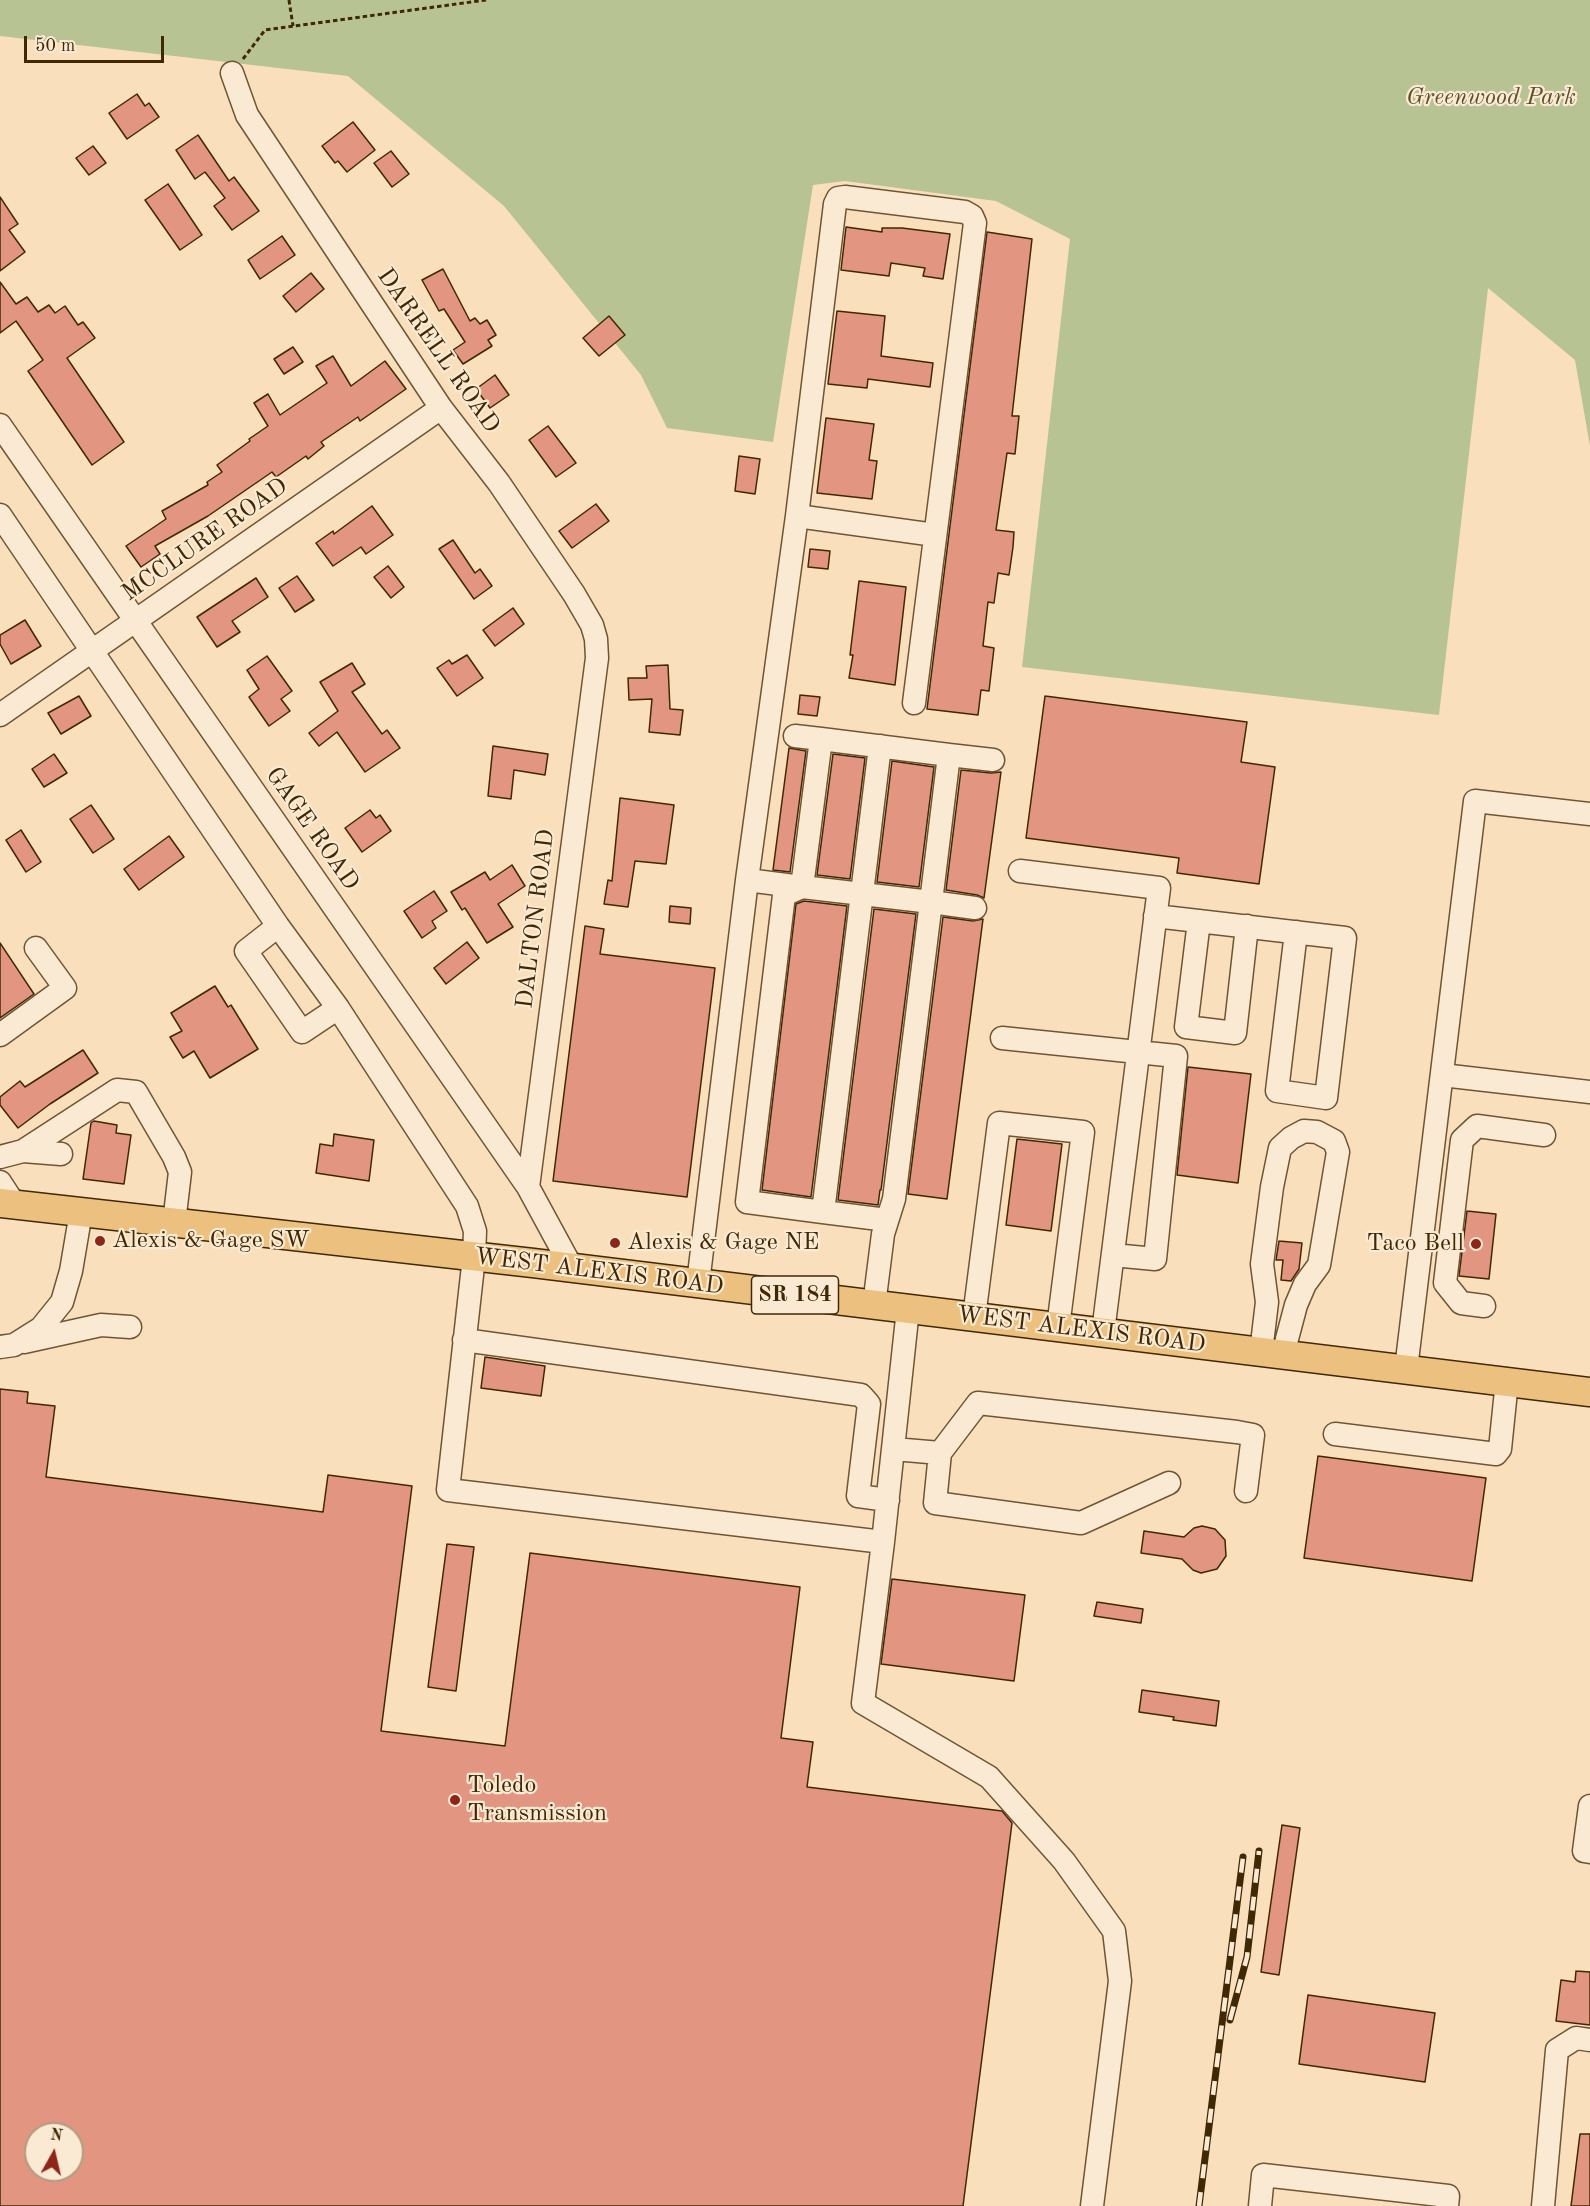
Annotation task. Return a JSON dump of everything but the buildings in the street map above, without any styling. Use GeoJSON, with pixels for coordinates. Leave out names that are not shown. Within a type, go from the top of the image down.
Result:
{"type":"FeatureCollection","features":[{"type":"Feature","properties":{"kind":"main road","name":"WEST ALEXIS ROAD"},"geometry":{"type":"LineString","coordinates":[[5,1197],[81,1212],[698,1283],[1590,1392]]}},
{"type":"Feature","properties":{"kind":"street","name":"DARRELL ROAD"},"geometry":{"type":"LineString","coordinates":[[232,73],[248,114],[441,408],[499,483],[574,594],[592,625],[596,639],[597,658]]}},
{"type":"Feature","properties":{"kind":"street"},"geometry":{"type":"LineString","coordinates":[[698,1283],[747,880],[797,516],[835,204],[838,198],[844,196],[965,212],[972,216],[975,223],[914,703]]}},
{"type":"Feature","properties":{"kind":"street","name":"MCCLURE ROAD"},"geometry":{"type":"LineString","coordinates":[[0,715],[441,408]]}},
{"type":"Feature","properties":{"kind":"street","name":"GAGE ROAD"},"geometry":{"type":"LineString","coordinates":[[0,425],[528,1187],[572,1268]]}},
{"type":"Feature","properties":{"kind":"street"},"geometry":{"type":"LineString","coordinates":[[0,515],[278,926],[338,1008],[467,1206],[475,1231],[474,1257],[448,1490],[883,1542]]}},
{"type":"Feature","properties":{"kind":"street"},"geometry":{"type":"LineString","coordinates":[[797,516],[935,535]]}},
{"type":"Feature","properties":{"kind":"street","name":"DALTON ROAD"},"geometry":{"type":"LineString","coordinates":[[528,1187],[597,658]]}},
{"type":"Feature","properties":{"kind":"street"},"geometry":{"type":"LineString","coordinates":[[795,736],[993,760]]}},
{"type":"Feature","properties":{"kind":"street"},"geometry":{"type":"LineString","coordinates":[[802,886],[821,739]]}},
{"type":"Feature","properties":{"kind":"street"},"geometry":{"type":"LineString","coordinates":[[824,1212],[880,746]]}},
{"type":"Feature","properties":{"kind":"street"},"geometry":{"type":"LineString","coordinates":[[874,1305],[883,1234],[894,1199],[950,755]]}},
{"type":"Feature","properties":{"kind":"street"},"geometry":{"type":"LineString","coordinates":[[1406,1369],[1474,801],[1590,814]]}},
{"type":"Feature","properties":{"kind":"street"},"geometry":{"type":"LineString","coordinates":[[1020,872],[1159,888],[1103,1332]]}},
{"type":"Feature","properties":{"kind":"street"},"geometry":{"type":"LineString","coordinates":[[747,880],[975,908]]}},
{"type":"Feature","properties":{"kind":"street"},"geometry":{"type":"LineString","coordinates":[[802,886],[784,895],[747,1202],[887,1220]]}},
{"type":"Feature","properties":{"kind":"street"},"geometry":{"type":"LineString","coordinates":[[1155,915],[1346,938],[1326,1098],[1277,1091],[1296,932]]}},
{"type":"Feature","properties":{"kind":"street"},"geometry":{"type":"LineString","coordinates":[[1199,921],[1186,1027],[1235,1032],[1247,926]]}},
{"type":"Feature","properties":{"kind":"street"},"geometry":{"type":"LineString","coordinates":[[278,926],[246,951],[302,1032],[338,1008]]}},
{"type":"Feature","properties":{"kind":"street"},"geometry":{"type":"LineString","coordinates":[[0,1035],[65,988],[36,948]]}},
{"type":"Feature","properties":{"kind":"street"},"geometry":{"type":"LineString","coordinates":[[1002,1038],[1176,1056],[1155,1259],[1113,1255]]}},
{"type":"Feature","properties":{"kind":"street"},"geometry":{"type":"LineString","coordinates":[[1442,1075],[1590,1092]]}},
{"type":"Feature","properties":{"kind":"street"},"geometry":{"type":"LineString","coordinates":[[0,1157],[23,1151],[117,1090],[136,1092],[174,1157],[180,1172],[174,1223]]}},
{"type":"Feature","properties":{"kind":"street"},"geometry":{"type":"LineString","coordinates":[[974,1317],[999,1123],[1083,1132],[1058,1327]]}},
{"type":"Feature","properties":{"kind":"street"},"geometry":{"type":"LineString","coordinates":[[1484,1306],[1461,1303],[1445,1283],[1462,1140],[1477,1126],[1544,1135]]}},
{"type":"Feature","properties":{"kind":"street"},"geometry":{"type":"LineString","coordinates":[[1304,1131],[1317,1132],[1334,1141],[1338,1152],[1319,1265],[1305,1284],[1272,1353],[1262,1264],[1272,1187],[1280,1148],[1291,1138],[1304,1131]]}},
{"type":"Feature","properties":{"kind":"street"},"geometry":{"type":"LineString","coordinates":[[23,1151],[61,1154]]}},
{"type":"Feature","properties":{"kind":"street"},"geometry":{"type":"LineString","coordinates":[[7,1346],[41,1328],[62,1302],[71,1270],[81,1212]]}},
{"type":"Feature","properties":{"kind":"street"},"geometry":{"type":"LineString","coordinates":[[908,1309],[894,1449],[863,1703],[988,1777],[1064,1861],[1114,1931],[1119,1981],[1092,2206]]}},
{"type":"Feature","properties":{"kind":"street"},"geometry":{"type":"LineString","coordinates":[[7,1346],[101,1325],[130,1327]]}},
{"type":"Feature","properties":{"kind":"street"},"geometry":{"type":"LineString","coordinates":[[464,1340],[861,1395],[869,1404],[858,1496],[888,1500]]}},
{"type":"Feature","properties":{"kind":"street"},"geometry":{"type":"LineString","coordinates":[[1335,1434],[1496,1454],[1500,1449],[1507,1382]]}},
{"type":"Feature","properties":{"kind":"street"},"geometry":{"type":"LineString","coordinates":[[1169,1483],[1081,1523],[935,1503],[940,1453],[978,1403],[1253,1435],[1246,1491]]}},
{"type":"Feature","properties":{"kind":"street"},"geometry":{"type":"LineString","coordinates":[[894,1449],[940,1453]]}},
{"type":"Feature","properties":{"kind":"street"},"geometry":{"type":"LineString","coordinates":[[1590,1806],[1584,1851],[1590,1852]]}},
{"type":"Feature","properties":{"kind":"street"},"geometry":{"type":"LineString","coordinates":[[1543,2206],[1557,2050],[1576,2038],[1590,2040]]}},
{"type":"Feature","properties":{"kind":"street"},"geometry":{"type":"LineString","coordinates":[[1260,2206],[1263,2175],[1448,2196],[1447,2206]]}},
{"type":"Feature","properties":{"kind":"path"},"geometry":{"type":"LineString","coordinates":[[289,0],[293,26]]}},
{"type":"Feature","properties":{"kind":"path"},"geometry":{"type":"LineString","coordinates":[[232,73],[265,30],[486,0]]}},
{"type":"Feature","properties":{"kind":"green space","name":"Greenwood Park"},"geometry":{"type":"Polygon","coordinates":[[[0,0],[1590,0],[1590,446],[1575,360],[1488,288],[1439,715],[1022,667],[1070,239],[996,201],[845,181],[813,185],[773,442],[667,428],[641,375],[504,206],[348,76],[0,36],[0,0]]]}},
{"type":"Feature","properties":{"kind":"railway"},"geometry":{"type":"LineString","coordinates":[[1230,2020],[1247,1957],[1259,1851]]}},
{"type":"Feature","properties":{"kind":"railway"},"geometry":{"type":"LineString","coordinates":[[1199,2206],[1243,1857]]}},
{"type":"Feature","properties":{"kind":"place","name":"Alexis & Gage SW"},"geometry":{"type":"Point","coordinates":[100,1241]}},
{"type":"Feature","properties":{"kind":"place","name":"Alexis & Gage NE"},"geometry":{"type":"Point","coordinates":[615,1243]}},
{"type":"Feature","properties":{"kind":"place","name":"Taco Bell"},"geometry":{"type":"Point","coordinates":[1476,1244]}},
{"type":"Feature","properties":{"kind":"place","name":"Toledo Transmission"},"geometry":{"type":"Point","coordinates":[455,1800]}}]}
